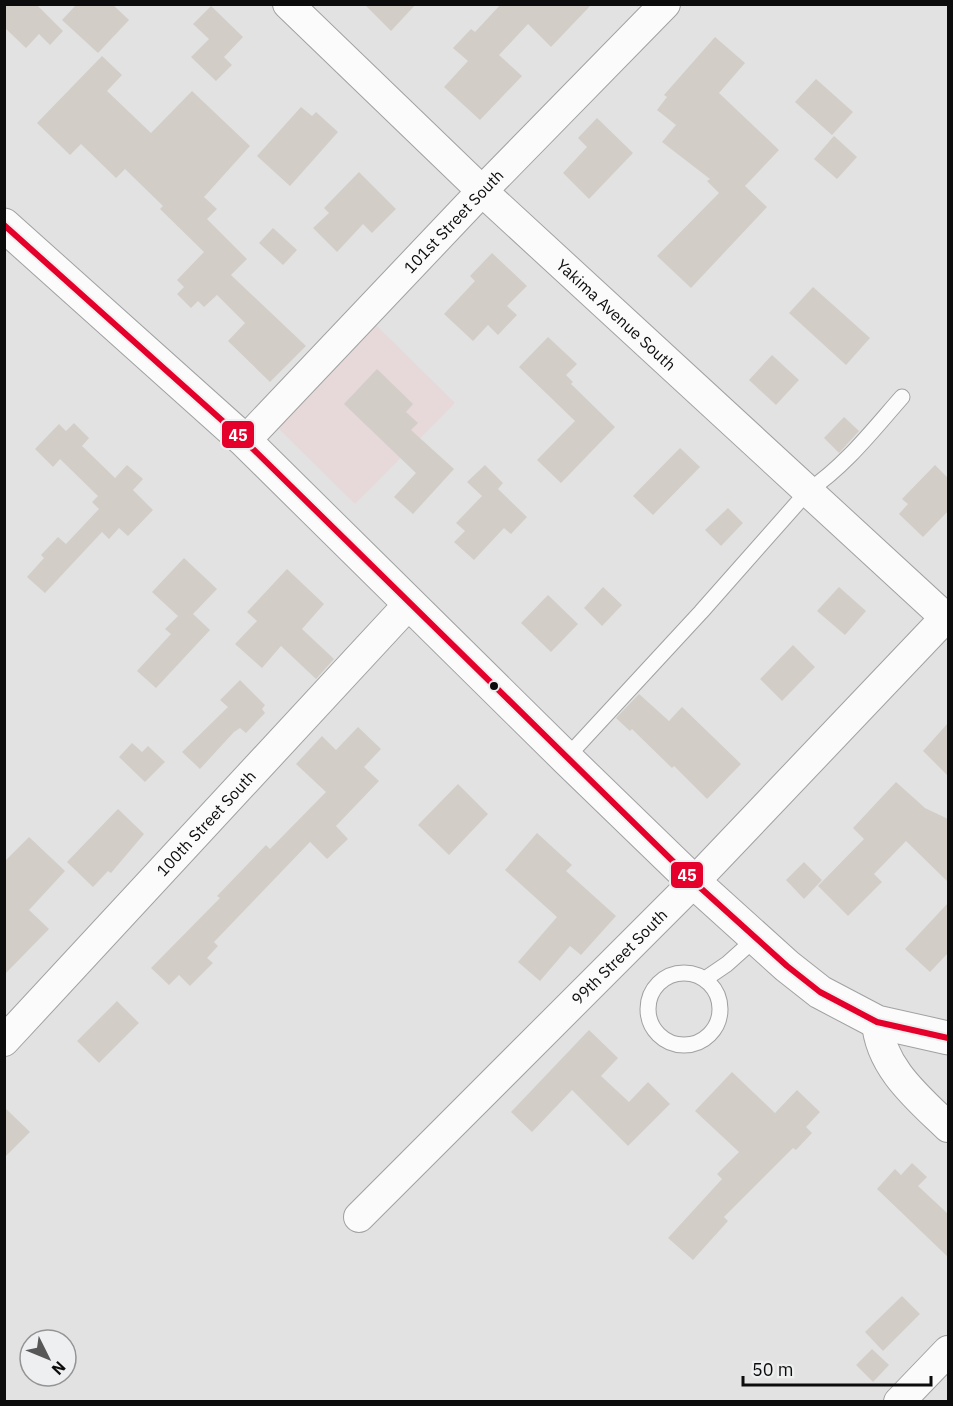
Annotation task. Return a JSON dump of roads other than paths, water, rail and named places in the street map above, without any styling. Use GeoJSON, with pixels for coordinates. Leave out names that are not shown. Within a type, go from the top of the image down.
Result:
{"type":"FeatureCollection","features":[{"type":"Feature","properties":{"kind":"main road"},"geometry":{"type":"LineString","coordinates":[[4,225],[245,441],[408,606],[694,882],[756,938],[820,992],[877,1022],[948,1038]]}},
{"type":"Feature","properties":{"kind":"street","name":"Yakima Avenue South"},"geometry":{"type":"LineString","coordinates":[[288,4],[482,191],[948,617]]}},
{"type":"Feature","properties":{"kind":"street","name":"101st Street South"},"geometry":{"type":"LineString","coordinates":[[245,441],[482,191],[665,4]]}},
{"type":"Feature","properties":{"kind":"street","name":"100th Street South"},"geometry":{"type":"LineString","coordinates":[[4,1041],[408,606]]}},
{"type":"Feature","properties":{"kind":"street","name":"99th Street South"},"geometry":{"type":"LineString","coordinates":[[359,1217],[694,882],[948,617]]}},
{"type":"Feature","properties":{"kind":"street"},"geometry":{"type":"LineString","coordinates":[[877,1022],[878,1040],[887,1059],[901,1079],[948,1127]]}},
{"type":"Feature","properties":{"kind":"street"},"geometry":{"type":"LineString","coordinates":[[899,1401],[948,1351]]}},
{"type":"Feature","properties":{"kind":"lane"},"geometry":{"type":"LineString","coordinates":[[566,758],[701,612],[808,491],[827,478],[857,451],[902,397]]}},
{"type":"Feature","properties":{"kind":"lane"},"geometry":{"type":"LineString","coordinates":[[705,979],[727,964],[756,938]]}},
{"type":"Feature","properties":{"kind":"lane"},"geometry":{"type":"LineString","coordinates":[[674,974],[696,974],[705,979],[714,988],[719,1000],[716,1024],[709,1035],[699,1042],[686,1045],[663,1038],[654,1029],[649,1017],[648,1005],[656,985],[674,974]]}}]}
